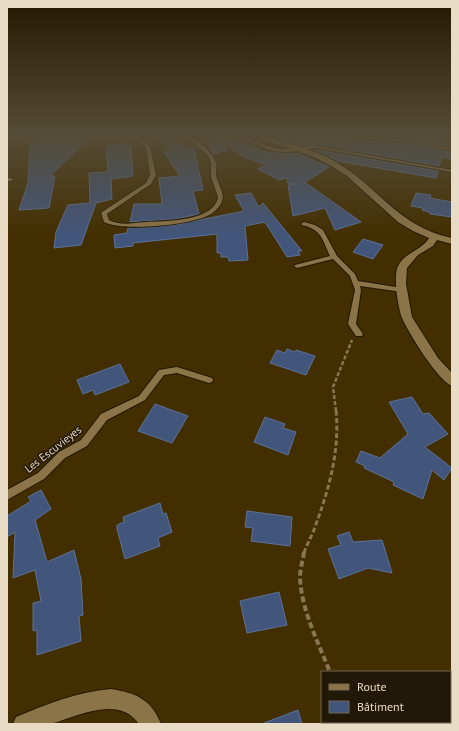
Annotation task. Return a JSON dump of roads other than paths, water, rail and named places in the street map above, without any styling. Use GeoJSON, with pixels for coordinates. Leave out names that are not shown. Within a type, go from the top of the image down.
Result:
{"type":"FeatureCollection","features":[{"type":"Feature","properties":{"kind":"street"},"geometry":{"type":"LineString","coordinates":[[341,169],[397,218],[413,229],[434,238],[452,241]]}},
{"type":"Feature","properties":{"kind":"street"},"geometry":{"type":"LineString","coordinates":[[434,238],[430,244],[415,253],[402,267],[402,290],[407,317],[412,327],[434,360],[452,381]]}},
{"type":"Feature","properties":{"kind":"street"},"geometry":{"type":"LineString","coordinates":[[23,724],[64,709],[114,698],[125,699],[143,709],[151,724]]}},
{"type":"Feature","properties":{"kind":"lane"},"geometry":{"type":"LineString","coordinates":[[152,169],[153,175],[148,184],[104,213],[106,221],[116,224],[165,223],[190,220],[207,214],[217,205],[220,195],[213,175],[213,169]]}},
{"type":"Feature","properties":{"kind":"lane"},"geometry":{"type":"LineString","coordinates":[[441,169],[452,171]]}},
{"type":"Feature","properties":{"kind":"lane"},"geometry":{"type":"LineString","coordinates":[[304,224],[321,231],[334,257],[350,271],[356,283],[358,290],[352,324],[357,332]]}},
{"type":"Feature","properties":{"kind":"lane"},"geometry":{"type":"LineString","coordinates":[[297,266],[334,257]]}},
{"type":"Feature","properties":{"kind":"lane"},"geometry":{"type":"LineString","coordinates":[[356,283],[402,290]]}},
{"type":"Feature","properties":{"kind":"lane","name":"Les Escuvieyes"},"geometry":{"type":"LineString","coordinates":[[7,496],[41,476],[62,455],[84,443],[104,417],[142,398],[162,372],[178,370],[209,380]]}}]}
